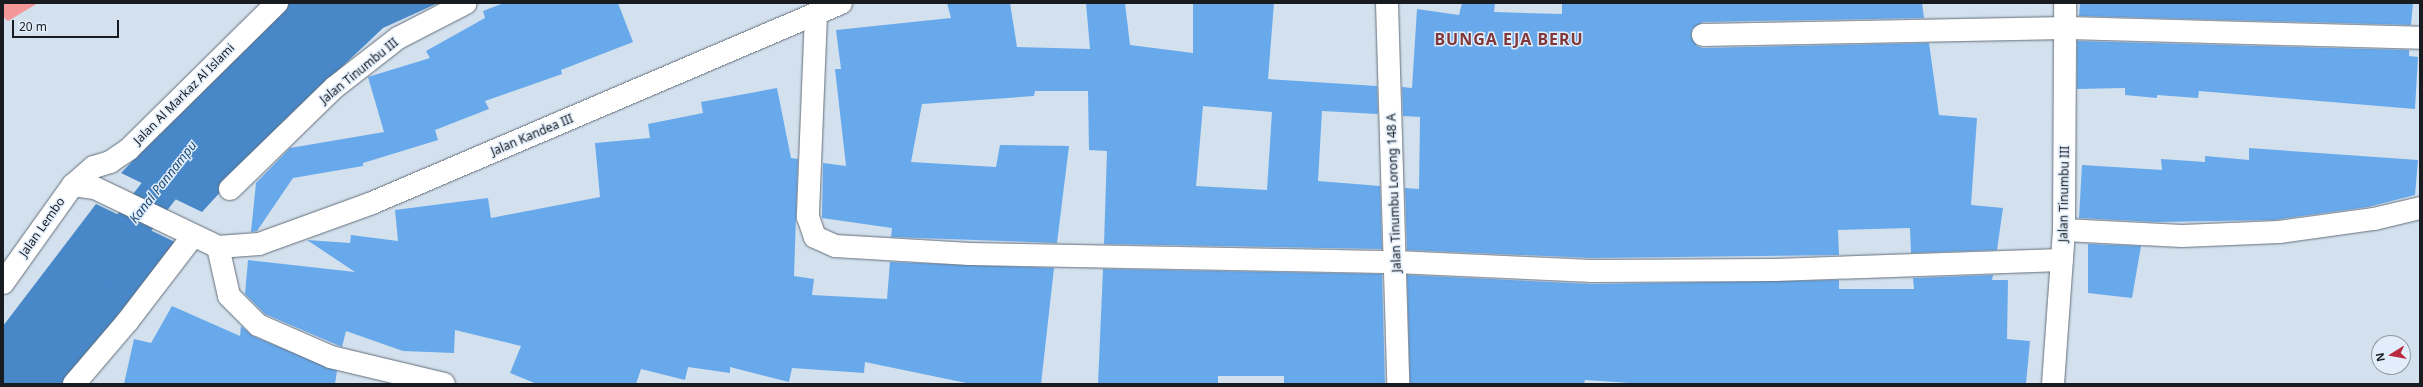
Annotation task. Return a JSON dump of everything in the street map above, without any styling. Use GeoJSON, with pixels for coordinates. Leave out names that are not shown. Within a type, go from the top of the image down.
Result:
{"type":"FeatureCollection","features":[{"type":"Feature","properties":{"kind":"street","name":"Jalan Al Markaz Al Islami"},"geometry":{"type":"LineString","coordinates":[[78,180],[128,149],[277,3]]}},
{"type":"Feature","properties":{"kind":"street","name":"Jalan Tinumbu III"},"geometry":{"type":"LineString","coordinates":[[230,189],[335,87],[398,38],[466,3]]}},
{"type":"Feature","properties":{"kind":"street","name":"Jalan Kandea III"},"geometry":{"type":"LineString","coordinates":[[222,263],[259,244],[372,203],[841,3]]}},
{"type":"Feature","properties":{"kind":"street","name":"Jalan Tinumbu Lorong 148 A"},"geometry":{"type":"LineString","coordinates":[[1387,3],[1396,262],[1398,384]]}},
{"type":"Feature","properties":{"kind":"street","name":"Jalan Tinumbu III"},"geometry":{"type":"LineString","coordinates":[[2053,384],[2064,230],[2067,28],[2065,3]]}},
{"type":"Feature","properties":{"kind":"street"},"geometry":{"type":"LineString","coordinates":[[816,14],[808,217],[811,232],[820,242],[835,246],[970,254],[1396,262],[1688,271],[2062,260]]}},
{"type":"Feature","properties":{"kind":"street"},"geometry":{"type":"LineString","coordinates":[[1703,35],[2067,28],[2420,38]]}},
{"type":"Feature","properties":{"kind":"street"},"geometry":{"type":"LineString","coordinates":[[78,180],[187,233],[222,263],[229,296],[243,313],[273,333],[331,357],[444,384]]}},
{"type":"Feature","properties":{"kind":"street","name":"Jalan Lembo"},"geometry":{"type":"LineString","coordinates":[[3,282],[78,180]]}},
{"type":"Feature","properties":{"kind":"street"},"geometry":{"type":"LineString","coordinates":[[2064,230],[2182,236],[2279,232],[2374,219],[2420,208]]}},
{"type":"Feature","properties":{"kind":"street"},"geometry":{"type":"LineString","coordinates":[[74,384],[187,233]]}},
{"type":"Feature","properties":{"kind":"shaded area"},"geometry":{"type":"Polygon","coordinates":[[[3,3],[38,3],[8,21],[3,17],[3,3]]]}},
{"type":"Feature","properties":{"kind":"water"},"geometry":{"type":"Polygon","coordinates":[[[286,3],[438,3],[383,28],[292,114],[202,212],[121,173],[286,3]]]}},
{"type":"Feature","properties":{"kind":"water"},"geometry":{"type":"Polygon","coordinates":[[[96,204],[175,242],[64,384],[3,384],[3,326],[96,204]]]}},
{"type":"Feature","properties":{"kind":"building"},"geometry":{"type":"Polygon","coordinates":[[[504,3],[618,3],[633,42],[561,70],[562,74],[485,101],[489,109],[435,130],[438,140],[363,163],[363,166],[293,178],[257,231],[251,232],[256,183],[290,148],[384,132],[368,77],[430,58],[426,51],[485,18],[483,11],[504,3]]]}},
{"type":"Feature","properties":{"kind":"building"},"geometry":{"type":"Polygon","coordinates":[[[947,3],[1010,3],[1017,47],[1090,49],[1086,3],[1125,3],[1130,45],[1193,53],[1193,3],[1274,3],[1268,79],[1377,86],[1378,114],[1322,111],[1318,181],[1380,186],[1382,249],[1104,244],[1107,151],[1089,150],[1088,91],[1035,91],[1034,96],[922,104],[911,162],[996,167],[1000,145],[1069,146],[1057,243],[891,237],[892,228],[822,218],[823,163],[846,166],[835,69],[841,69],[836,30],[951,18],[947,3]],[[1203,106],[1196,186],[1267,190],[1272,112],[1203,106]]]}},
{"type":"Feature","properties":{"kind":"building"},"geometry":{"type":"Polygon","coordinates":[[[1462,3],[1495,3],[1494,12],[1562,14],[1562,3],[1922,3],[1924,18],[1703,22],[1692,29],[1691,36],[1697,46],[1703,48],[1929,43],[1939,115],[1977,118],[1971,205],[2003,208],[1997,250],[1911,253],[1910,228],[1838,230],[1839,255],[1592,258],[1407,250],[1405,188],[1419,189],[1420,117],[1403,116],[1402,87],[1412,88],[1417,9],[1459,15],[1462,3]]]}},
{"type":"Feature","properties":{"kind":"building"},"geometry":{"type":"Polygon","coordinates":[[[2080,3],[2413,3],[2411,25],[2079,16],[2080,3]]]}},
{"type":"Feature","properties":{"kind":"building"},"geometry":{"type":"Polygon","coordinates":[[[2077,41],[2409,50],[2409,56],[2418,57],[2415,109],[2199,91],[2198,98],[2157,95],[2157,98],[2125,95],[2125,88],[2077,89],[2077,41]]]}},
{"type":"Feature","properties":{"kind":"building"},"geometry":{"type":"Polygon","coordinates":[[[777,88],[791,158],[798,159],[794,276],[814,279],[812,295],[887,299],[890,262],[1054,268],[1041,384],[971,384],[865,362],[864,373],[792,368],[789,382],[730,367],[730,373],[688,367],[685,380],[641,369],[636,384],[537,384],[510,373],[521,346],[455,330],[454,353],[403,351],[346,331],[342,347],[265,314],[245,294],[248,260],[355,272],[307,240],[350,243],[351,235],[398,241],[395,210],[488,198],[491,218],[600,197],[595,143],[650,138],[648,124],[703,113],[701,102],[777,88]]]}},
{"type":"Feature","properties":{"kind":"building"},"geometry":{"type":"Polygon","coordinates":[[[2249,148],[2418,160],[2415,195],[2368,207],[2274,220],[2155,222],[2079,218],[2082,165],[2162,170],[2161,159],[2205,162],[2205,156],[2249,160],[2249,148]]]}},
{"type":"Feature","properties":{"kind":"building"},"geometry":{"type":"Polygon","coordinates":[[[2088,244],[2141,246],[2132,298],[2088,293],[2088,244]]]}},
{"type":"Feature","properties":{"kind":"building"},"geometry":{"type":"Polygon","coordinates":[[[1103,269],[1382,274],[1385,384],[1284,384],[1284,376],[1218,376],[1218,384],[1098,384],[1103,269]]]}},
{"type":"Feature","properties":{"kind":"building"},"geometry":{"type":"Polygon","coordinates":[[[1407,275],[1592,284],[1839,280],[1839,289],[1914,289],[1913,278],[1993,275],[1992,280],[2008,280],[2007,339],[2030,341],[2026,384],[1645,384],[1585,380],[1584,384],[1410,384],[1407,275]]]}},
{"type":"Feature","properties":{"kind":"building"},"geometry":{"type":"Polygon","coordinates":[[[172,306],[240,336],[241,326],[253,336],[337,371],[335,384],[124,384],[134,339],[151,343],[172,306]]]}},
{"type":"Feature","properties":{"kind":"waterway","name":"Kanal Pannampu"},"geometry":{"type":"LineString","coordinates":[[102,263],[189,151]]}},
{"type":"Feature","properties":{"kind":"district","name":"BUNGA EJA BERU"},"geometry":{"type":"Point","coordinates":[1509,39]}}]}
